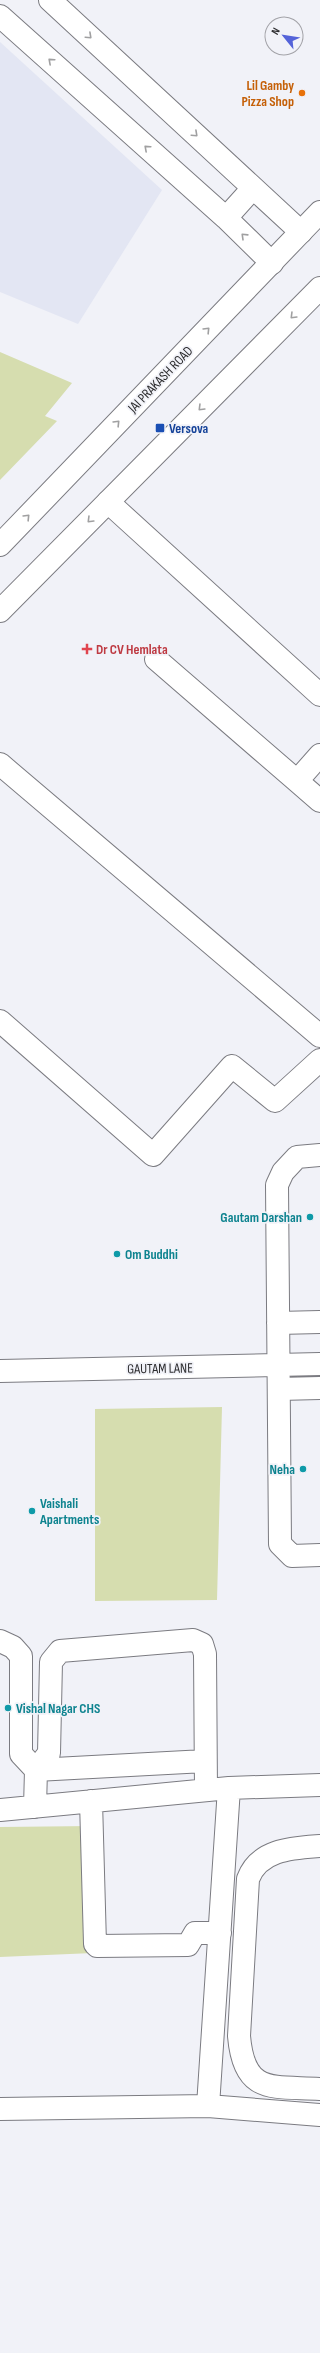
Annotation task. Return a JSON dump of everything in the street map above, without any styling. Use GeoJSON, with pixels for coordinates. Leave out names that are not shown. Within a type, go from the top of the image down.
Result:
{"type":"FeatureCollection","features":[{"type":"Feature","properties":{"kind":"street"},"geometry":{"type":"LineString","coordinates":[[50,0],[301,232]]}},
{"type":"Feature","properties":{"kind":"street"},"geometry":{"type":"LineString","coordinates":[[0,16],[226,218],[272,263]]}},
{"type":"Feature","properties":{"kind":"street"},"geometry":{"type":"LineString","coordinates":[[226,218],[253,188]]}},
{"type":"Feature","properties":{"kind":"street","name":"JAI PRAKASH ROAD"},"geometry":{"type":"LineString","coordinates":[[0,545],[320,212]]}},
{"type":"Feature","properties":{"kind":"street"},"geometry":{"type":"LineString","coordinates":[[0,611],[320,288]]}},
{"type":"Feature","properties":{"kind":"street"},"geometry":{"type":"LineString","coordinates":[[108,502],[320,695]]}},
{"type":"Feature","properties":{"kind":"street"},"geometry":{"type":"LineString","coordinates":[[156,659],[320,801]]}},
{"type":"Feature","properties":{"kind":"street"},"geometry":{"type":"LineString","coordinates":[[297,781],[320,755]]}},
{"type":"Feature","properties":{"kind":"street"},"geometry":{"type":"LineString","coordinates":[[0,764],[320,1036]]}},
{"type":"Feature","properties":{"kind":"street"},"geometry":{"type":"LineString","coordinates":[[0,1021],[153,1155],[232,1066],[275,1101],[320,1060]]}},
{"type":"Feature","properties":{"kind":"street"},"geometry":{"type":"LineString","coordinates":[[320,1155],[297,1157],[283,1172],[277,1185],[280,1544],[292,1556],[320,1555]]}},
{"type":"Feature","properties":{"kind":"street"},"geometry":{"type":"LineString","coordinates":[[278,1323],[320,1322]]}},
{"type":"Feature","properties":{"kind":"street","name":"GAUTAM LANE"},"geometry":{"type":"LineString","coordinates":[[0,1371],[320,1364]]}},
{"type":"Feature","properties":{"kind":"street"},"geometry":{"type":"LineString","coordinates":[[279,1389],[320,1388]]}},
{"type":"Feature","properties":{"kind":"street"},"geometry":{"type":"LineString","coordinates":[[35,1807],[36,1770],[49,1752],[51,1662],[60,1651],[193,1640],[202,1644],[205,1654],[206,1790]]}},
{"type":"Feature","properties":{"kind":"street"},"geometry":{"type":"LineString","coordinates":[[0,1642],[13,1647],[21,1656],[21,1754],[36,1770],[205,1761]]}},
{"type":"Feature","properties":{"kind":"street"},"geometry":{"type":"LineString","coordinates":[[22,1663],[51,1662]]}},
{"type":"Feature","properties":{"kind":"street"},"geometry":{"type":"LineString","coordinates":[[0,1810],[229,1788],[320,1785]]}},
{"type":"Feature","properties":{"kind":"street"},"geometry":{"type":"LineString","coordinates":[[208,2106],[229,1788]]}},
{"type":"Feature","properties":{"kind":"street"},"geometry":{"type":"LineString","coordinates":[[91,1801],[95,1944],[100,1947],[188,1945],[196,1954],[218,1954]]}},
{"type":"Feature","properties":{"kind":"street"},"geometry":{"type":"LineString","coordinates":[[320,1846],[284,1849],[264,1859],[254,1867],[248,1879],[239,2036],[241,2056],[247,2072],[256,2081],[266,2086],[320,2089]]}},
{"type":"Feature","properties":{"kind":"street"},"geometry":{"type":"LineString","coordinates":[[188,1945],[195,1933],[245,1917]]}},
{"type":"Feature","properties":{"kind":"street"},"geometry":{"type":"LineString","coordinates":[[0,2109],[208,2106],[320,2115]]}},
{"type":"Feature","properties":{"kind":"shaded area"},"geometry":{"type":"Polygon","coordinates":[[[0,42],[162,190],[78,324],[0,292],[0,42]]]}},
{"type":"Feature","properties":{"kind":"green space"},"geometry":{"type":"Polygon","coordinates":[[[0,352],[72,383],[45,416],[57,421],[0,480],[0,352]]]}},
{"type":"Feature","properties":{"kind":"green space"},"geometry":{"type":"Polygon","coordinates":[[[222,1407],[217,1600],[95,1601],[95,1409],[222,1407]]]}},
{"type":"Feature","properties":{"kind":"green space"},"geometry":{"type":"Polygon","coordinates":[[[92,1826],[93,1953],[0,1957],[0,1827],[92,1826]]]}},
{"type":"Feature","properties":{"kind":"place","name":"Lil Gamby Pizza Shop"},"geometry":{"type":"Point","coordinates":[302,93]}},
{"type":"Feature","properties":{"kind":"place","name":"Versova"},"geometry":{"type":"Point","coordinates":[160,428]}},
{"type":"Feature","properties":{"kind":"place","name":"Dr CV Hemlata"},"geometry":{"type":"Point","coordinates":[87,649]}},
{"type":"Feature","properties":{"kind":"place","name":"Gautam Darshan"},"geometry":{"type":"Point","coordinates":[310,1217]}},
{"type":"Feature","properties":{"kind":"place","name":"Om Buddhi"},"geometry":{"type":"Point","coordinates":[117,1254]}},
{"type":"Feature","properties":{"kind":"place","name":"Neha"},"geometry":{"type":"Point","coordinates":[303,1469]}},
{"type":"Feature","properties":{"kind":"place","name":"Vaishali Apartments"},"geometry":{"type":"Point","coordinates":[32,1511]}},
{"type":"Feature","properties":{"kind":"place","name":"Vishal Nagar CHS"},"geometry":{"type":"Point","coordinates":[8,1708]}}]}
